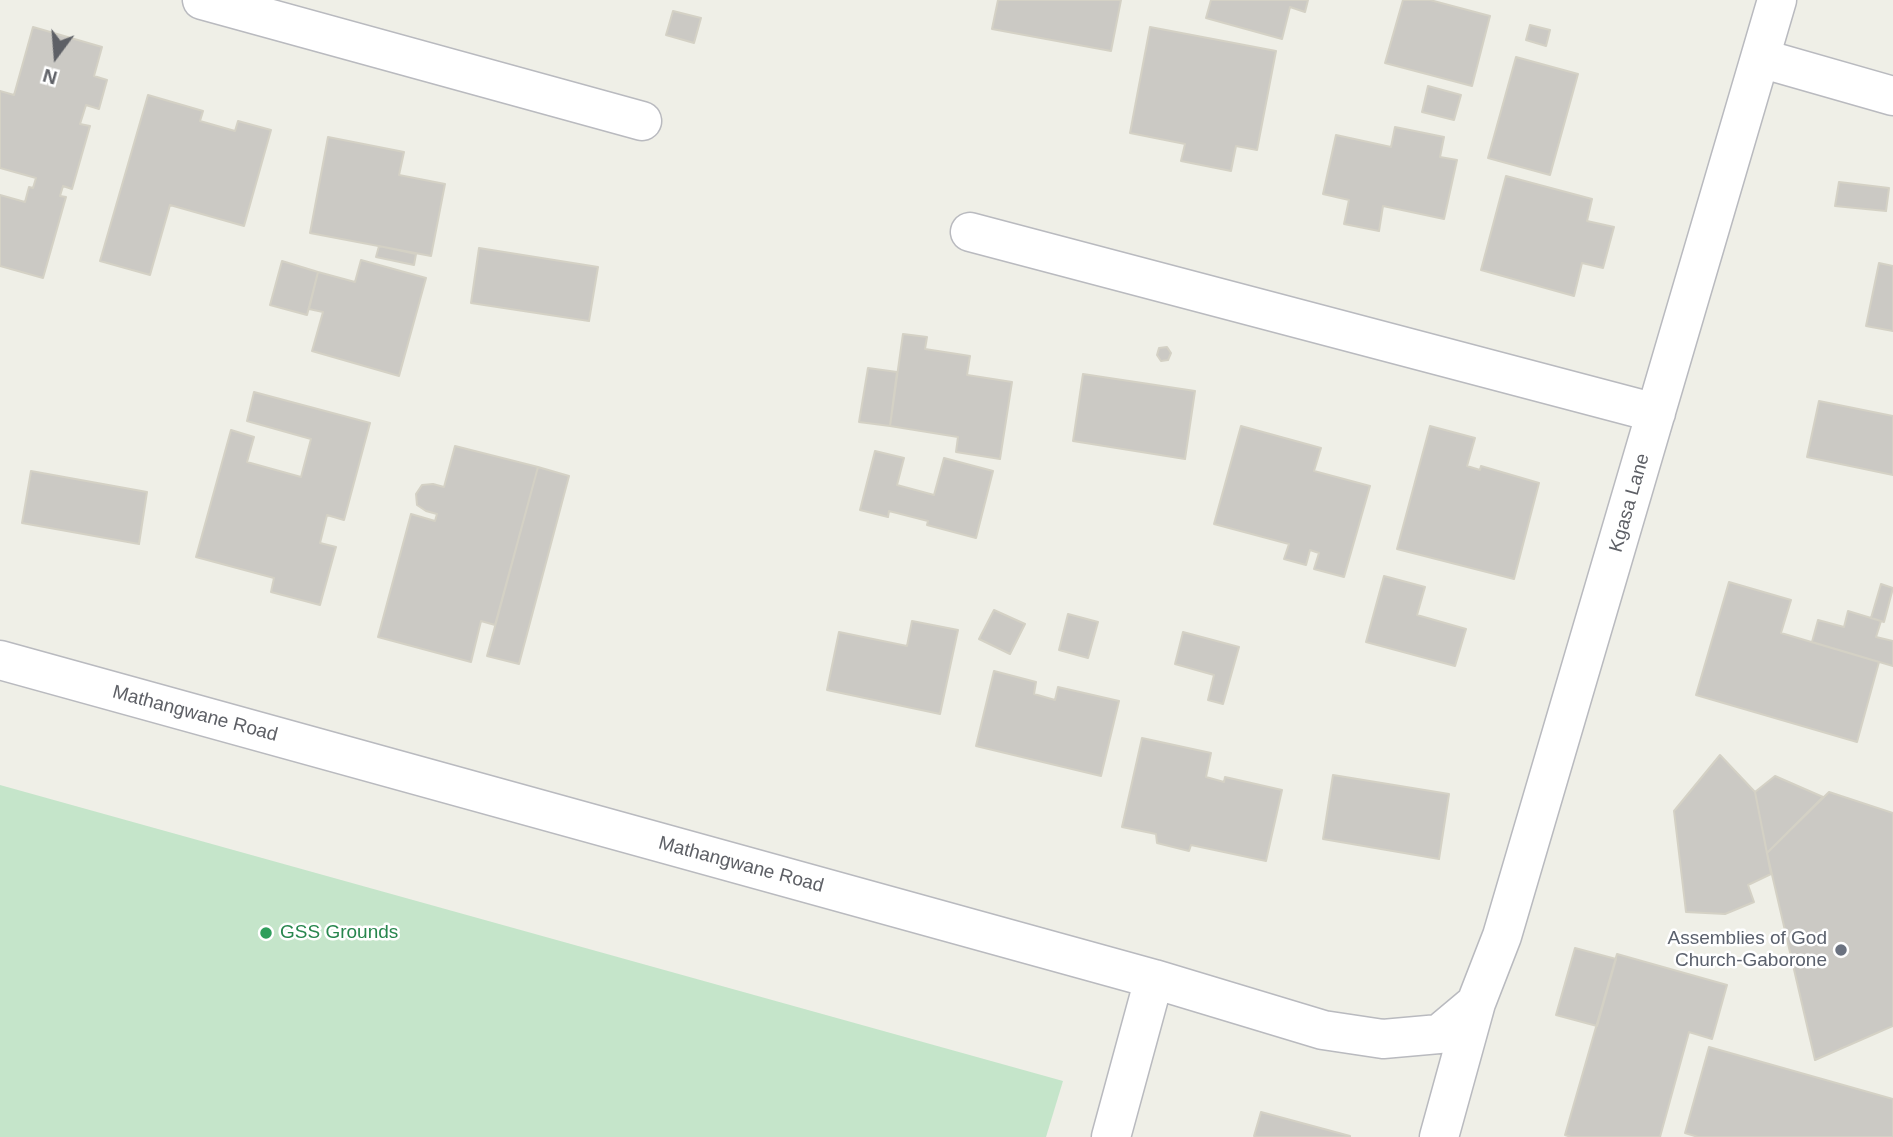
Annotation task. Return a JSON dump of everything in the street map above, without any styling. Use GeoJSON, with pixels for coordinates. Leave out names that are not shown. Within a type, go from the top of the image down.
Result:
{"type":"FeatureCollection","features":[{"type":"Feature","properties":{"kind":"street"},"geometry":{"type":"LineString","coordinates":[[202,0],[642,121]]}},
{"type":"Feature","properties":{"kind":"street","name":"Kgasa Lane"},"geometry":{"type":"LineString","coordinates":[[1439,1137],[1476,1003],[1502,936],[1777,0]]}},
{"type":"Feature","properties":{"kind":"street"},"geometry":{"type":"LineString","coordinates":[[1760,58],[1893,96]]}},
{"type":"Feature","properties":{"kind":"street"},"geometry":{"type":"LineString","coordinates":[[970,232],[1656,413]]}},
{"type":"Feature","properties":{"kind":"street","name":"Mathangwane Road"},"geometry":{"type":"LineString","coordinates":[[0,660],[1154,979],[1323,1030],[1383,1039],[1439,1034],[1476,1003]]}},
{"type":"Feature","properties":{"kind":"street"},"geometry":{"type":"LineString","coordinates":[[1111,1137],[1154,979]]}},
{"type":"Feature","properties":{"kind":"green space","name":"GSS Grounds"},"geometry":{"type":"Polygon","coordinates":[[[0,785],[1063,1081],[1046,1137],[0,1137],[0,785]]]}},
{"type":"Feature","properties":{"kind":"building"},"geometry":{"type":"Polygon","coordinates":[[[998,0],[1121,0],[1111,51],[992,29],[998,0]]]}},
{"type":"Feature","properties":{"kind":"building"},"geometry":{"type":"Polygon","coordinates":[[[1211,0],[1308,0],[1305,12],[1290,7],[1282,39],[1206,18],[1211,0]]]}},
{"type":"Feature","properties":{"kind":"building"},"geometry":{"type":"Polygon","coordinates":[[[1403,0],[1430,0],[1490,16],[1472,86],[1385,63],[1403,0]]]}},
{"type":"Feature","properties":{"kind":"building"},"geometry":{"type":"Polygon","coordinates":[[[673,11],[701,18],[694,43],[666,35],[673,11]]]}},
{"type":"Feature","properties":{"kind":"building"},"geometry":{"type":"Polygon","coordinates":[[[1530,25],[1550,30],[1546,46],[1526,40],[1530,25]]]}},
{"type":"Feature","properties":{"kind":"building"},"geometry":{"type":"Polygon","coordinates":[[[33,27],[102,47],[94,76],[107,80],[99,109],[86,105],[80,124],[90,126],[72,189],[63,186],[60,196],[66,197],[43,278],[0,266],[0,195],[25,202],[29,187],[33,188],[36,178],[0,168],[0,91],[14,95],[33,27]]]}},
{"type":"Feature","properties":{"kind":"building"},"geometry":{"type":"Polygon","coordinates":[[[1150,27],[1276,51],[1257,150],[1236,146],[1231,171],[1181,161],[1185,144],[1130,133],[1150,27]]]}},
{"type":"Feature","properties":{"kind":"building"},"geometry":{"type":"Polygon","coordinates":[[[1516,57],[1578,74],[1550,175],[1488,158],[1516,57]]]}},
{"type":"Feature","properties":{"kind":"building"},"geometry":{"type":"Polygon","coordinates":[[[1428,86],[1461,95],[1454,120],[1422,112],[1428,86]]]}},
{"type":"Feature","properties":{"kind":"building"},"geometry":{"type":"Polygon","coordinates":[[[148,95],[203,111],[200,121],[235,131],[238,121],[271,130],[244,226],[170,205],[150,275],[100,261],[148,95]]]}},
{"type":"Feature","properties":{"kind":"building"},"geometry":{"type":"Polygon","coordinates":[[[1395,127],[1444,137],[1440,157],[1457,160],[1444,219],[1383,206],[1379,231],[1344,224],[1349,200],[1323,194],[1336,135],[1391,147],[1395,127]]]}},
{"type":"Feature","properties":{"kind":"building"},"geometry":{"type":"Polygon","coordinates":[[[328,137],[404,152],[399,175],[445,184],[431,256],[310,233],[328,137]]]}},
{"type":"Feature","properties":{"kind":"building"},"geometry":{"type":"Polygon","coordinates":[[[1506,176],[1592,199],[1587,221],[1614,227],[1603,268],[1582,263],[1574,296],[1481,270],[1506,176]]]}},
{"type":"Feature","properties":{"kind":"building"},"geometry":{"type":"Polygon","coordinates":[[[1839,182],[1889,188],[1886,211],[1835,206],[1839,182]]]}},
{"type":"Feature","properties":{"kind":"building"},"geometry":{"type":"Polygon","coordinates":[[[379,246],[416,254],[414,265],[376,257],[379,246]]]}},
{"type":"Feature","properties":{"kind":"building"},"geometry":{"type":"Polygon","coordinates":[[[479,248],[598,267],[589,321],[471,303],[479,248]]]}},
{"type":"Feature","properties":{"kind":"building"},"geometry":{"type":"Polygon","coordinates":[[[361,260],[426,278],[399,376],[312,351],[323,312],[309,309],[318,272],[355,282],[361,260]]]}},
{"type":"Feature","properties":{"kind":"building"},"geometry":{"type":"Polygon","coordinates":[[[282,261],[318,272],[307,315],[270,305],[282,261]]]}},
{"type":"Feature","properties":{"kind":"building"},"geometry":{"type":"Polygon","coordinates":[[[1879,263],[1893,266],[1893,331],[1866,326],[1879,263]]]}},
{"type":"Feature","properties":{"kind":"building"},"geometry":{"type":"Polygon","coordinates":[[[903,334],[927,337],[925,349],[970,356],[967,375],[1012,382],[1000,459],[956,452],[958,437],[890,426],[903,334]]]}},
{"type":"Feature","properties":{"kind":"building"},"geometry":{"type":"Polygon","coordinates":[[[1167,347],[1171,353],[1168,360],[1161,361],[1157,355],[1159,348],[1167,347]]]}},
{"type":"Feature","properties":{"kind":"building"},"geometry":{"type":"Polygon","coordinates":[[[868,368],[897,372],[890,426],[859,422],[868,368]]]}},
{"type":"Feature","properties":{"kind":"building"},"geometry":{"type":"Polygon","coordinates":[[[1083,374],[1195,391],[1185,459],[1073,441],[1083,374]]]}},
{"type":"Feature","properties":{"kind":"building"},"geometry":{"type":"Polygon","coordinates":[[[254,392],[370,423],[344,520],[327,515],[320,543],[336,547],[320,605],[271,592],[274,578],[196,557],[231,430],[254,437],[247,462],[301,477],[311,439],[247,421],[254,392]]]}},
{"type":"Feature","properties":{"kind":"building"},"geometry":{"type":"Polygon","coordinates":[[[1819,401],[1893,416],[1893,475],[1807,457],[1819,401]]]}},
{"type":"Feature","properties":{"kind":"building"},"geometry":{"type":"Polygon","coordinates":[[[1241,426],[1321,448],[1314,471],[1370,486],[1344,577],[1314,569],[1319,553],[1310,550],[1306,565],[1284,559],[1289,544],[1214,524],[1241,426]]]}},
{"type":"Feature","properties":{"kind":"building"},"geometry":{"type":"Polygon","coordinates":[[[1430,426],[1475,438],[1467,466],[1480,470],[1481,466],[1539,483],[1514,579],[1397,549],[1430,426]]]}},
{"type":"Feature","properties":{"kind":"building"},"geometry":{"type":"Polygon","coordinates":[[[455,446],[538,467],[495,625],[481,621],[471,662],[378,637],[411,514],[435,521],[437,514],[417,505],[416,494],[422,485],[444,487],[455,446]]]}},
{"type":"Feature","properties":{"kind":"building"},"geometry":{"type":"Polygon","coordinates":[[[875,451],[904,458],[897,485],[934,495],[944,458],[993,471],[976,538],[927,525],[928,521],[889,511],[888,517],[860,510],[875,451]]]}},
{"type":"Feature","properties":{"kind":"building"},"geometry":{"type":"Polygon","coordinates":[[[538,467],[569,476],[519,664],[487,656],[538,467]]]}},
{"type":"Feature","properties":{"kind":"building"},"geometry":{"type":"Polygon","coordinates":[[[31,471],[147,492],[139,544],[22,523],[31,471]]]}},
{"type":"Feature","properties":{"kind":"building"},"geometry":{"type":"Polygon","coordinates":[[[1384,576],[1425,587],[1417,615],[1466,629],[1455,666],[1366,642],[1384,576]]]}},
{"type":"Feature","properties":{"kind":"building"},"geometry":{"type":"Polygon","coordinates":[[[1729,582],[1791,600],[1781,633],[1879,662],[1857,742],[1696,695],[1729,582]]]}},
{"type":"Feature","properties":{"kind":"building"},"geometry":{"type":"Polygon","coordinates":[[[1881,584],[1893,588],[1884,622],[1871,618],[1881,584]]]}},
{"type":"Feature","properties":{"kind":"building"},"geometry":{"type":"Polygon","coordinates":[[[994,610],[1025,624],[1010,654],[979,639],[994,610]]]}},
{"type":"Feature","properties":{"kind":"building"},"geometry":{"type":"Polygon","coordinates":[[[1848,611],[1881,621],[1876,637],[1893,641],[1893,666],[1812,642],[1818,620],[1844,627],[1848,611]]]}},
{"type":"Feature","properties":{"kind":"building"},"geometry":{"type":"Polygon","coordinates":[[[1068,614],[1098,622],[1088,658],[1059,650],[1068,614]]]}},
{"type":"Feature","properties":{"kind":"building"},"geometry":{"type":"Polygon","coordinates":[[[912,621],[958,630],[940,714],[827,690],[839,632],[907,646],[912,621]]]}},
{"type":"Feature","properties":{"kind":"building"},"geometry":{"type":"Polygon","coordinates":[[[1183,632],[1239,647],[1223,704],[1208,700],[1214,675],[1175,664],[1183,632]]]}},
{"type":"Feature","properties":{"kind":"building"},"geometry":{"type":"Polygon","coordinates":[[[994,671],[1036,682],[1034,694],[1055,700],[1058,687],[1119,701],[1101,776],[976,746],[994,671]]]}},
{"type":"Feature","properties":{"kind":"building"},"geometry":{"type":"Polygon","coordinates":[[[1142,738],[1211,753],[1206,777],[1224,782],[1225,777],[1282,790],[1266,861],[1191,845],[1189,851],[1157,843],[1156,834],[1122,827],[1142,738]]]}},
{"type":"Feature","properties":{"kind":"building"},"geometry":{"type":"Polygon","coordinates":[[[1720,755],[1755,792],[1771,874],[1748,885],[1754,902],[1725,914],[1686,912],[1674,811],[1720,755]]]}},
{"type":"Feature","properties":{"kind":"building"},"geometry":{"type":"Polygon","coordinates":[[[1333,775],[1449,794],[1439,859],[1323,839],[1333,775]]]}},
{"type":"Feature","properties":{"kind":"building"},"geometry":{"type":"Polygon","coordinates":[[[1775,776],[1823,797],[1767,853],[1755,792],[1775,776]]]}},
{"type":"Feature","properties":{"kind":"building","name":"Assemblies of God Church-Gaborone"},"geometry":{"type":"Polygon","coordinates":[[[1829,792],[1893,813],[1893,1026],[1815,1060],[1767,853],[1829,792]]]}},
{"type":"Feature","properties":{"kind":"building"},"geometry":{"type":"Polygon","coordinates":[[[1575,948],[1616,959],[1597,1026],[1556,1015],[1575,948]]]}},
{"type":"Feature","properties":{"kind":"building"},"geometry":{"type":"Polygon","coordinates":[[[1617,954],[1727,985],[1712,1039],[1689,1032],[1660,1137],[1571,1137],[1565,1135],[1617,954]]]}},
{"type":"Feature","properties":{"kind":"building"},"geometry":{"type":"Polygon","coordinates":[[[1709,1047],[1893,1099],[1893,1137],[1698,1137],[1685,1133],[1709,1047]]]}},
{"type":"Feature","properties":{"kind":"building"},"geometry":{"type":"Polygon","coordinates":[[[1261,1112],[1350,1136],[1350,1137],[1254,1136],[1261,1112]]]}},
{"type":"Feature","properties":{"kind":"place","name":"GSS Grounds"},"geometry":{"type":"Point","coordinates":[266,933]}},
{"type":"Feature","properties":{"kind":"place","name":"Assemblies of God Church-Gaborone"},"geometry":{"type":"Point","coordinates":[1841,950]}}]}
